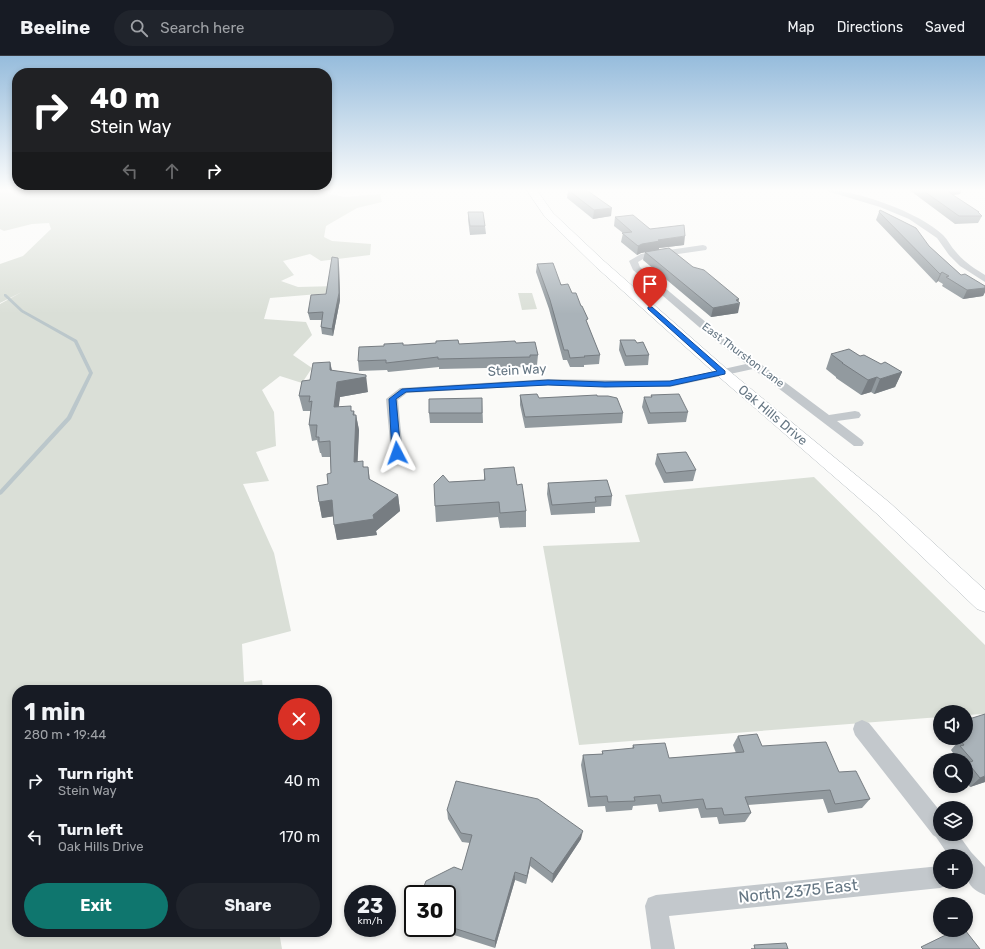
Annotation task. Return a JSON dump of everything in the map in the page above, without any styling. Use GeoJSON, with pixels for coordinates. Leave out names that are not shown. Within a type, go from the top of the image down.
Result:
{"type":"FeatureCollection","features":[{"type":"Feature","properties":{"kind":"main road","name":"Oak Hills Drive"},"geometry":{"type":"LineString","coordinates":[[566,231],[590,255],[723,372],[883,508],[985,603]]}},
{"type":"Feature","properties":{"kind":"street"},"geometry":{"type":"LineString","coordinates":[[933,231],[945,242],[951,252],[963,265],[985,279]]}},
{"type":"Feature","properties":{"kind":"street","name":"East Thurston Lane"},"geometry":{"type":"LineString","coordinates":[[703,248],[686,254],[641,257],[633,261],[636,268],[710,332],[858,443]]}},
{"type":"Feature","properties":{"kind":"street"},"geometry":{"type":"LineString","coordinates":[[723,372],[755,365]]}},
{"type":"Feature","properties":{"kind":"street","name":"Stein Way"},"geometry":{"type":"LineString","coordinates":[[397,453],[392,399],[404,390],[548,382],[670,384],[723,372]]}},
{"type":"Feature","properties":{"kind":"street"},"geometry":{"type":"LineString","coordinates":[[826,419],[855,415]]}},
{"type":"Feature","properties":{"kind":"street"},"geometry":{"type":"LineString","coordinates":[[862,729],[933,819]]}},
{"type":"Feature","properties":{"kind":"street"},"geometry":{"type":"LineString","coordinates":[[950,841],[957,849]]}},
{"type":"Feature","properties":{"kind":"street","name":"North 2375 East"},"geometry":{"type":"LineString","coordinates":[[663,949],[656,906],[933,878]]}},
{"type":"Feature","properties":{"kind":"shaded area"},"geometry":{"type":"Polygon","coordinates":[[[49,231],[325,231],[324,237],[332,241],[371,244],[370,255],[321,261],[310,254],[283,261],[294,275],[281,281],[298,287],[337,286],[331,293],[270,298],[264,319],[306,322],[312,335],[293,355],[312,368],[302,383],[280,376],[262,390],[274,412],[276,446],[256,452],[269,481],[243,484],[274,553],[291,631],[242,644],[244,682],[262,680],[262,685],[12,685],[12,937],[280,937],[282,949],[0,949],[0,304],[22,292],[0,303],[0,264],[23,256],[49,231]]]}},
{"type":"Feature","properties":{"kind":"shaded area"},"geometry":{"type":"Polygon","coordinates":[[[518,293],[532,293],[537,309],[522,310],[518,293]]]}},
{"type":"Feature","properties":{"kind":"shaded area"},"geometry":{"type":"Polygon","coordinates":[[[814,477],[985,645],[985,714],[973,715],[973,705],[933,705],[933,718],[579,745],[543,546],[640,542],[625,495],[814,477]]]}},
{"type":"Feature","properties":{"kind":"building"},"geometry":{"type":"Polygon","coordinates":[[[630,231],[685,231],[685,236],[658,240],[660,241],[638,246],[622,233],[632,232],[630,231]]]}},
{"type":"Feature","properties":{"kind":"building"},"geometry":{"type":"Polygon","coordinates":[[[897,231],[918,231],[929,246],[961,275],[965,274],[985,286],[985,288],[967,290],[946,277],[949,276],[942,272],[940,274],[897,231]]]}},
{"type":"Feature","properties":{"kind":"building"},"geometry":{"type":"Polygon","coordinates":[[[669,248],[693,267],[704,270],[739,299],[736,300],[740,303],[713,308],[645,252],[669,248]]]}},
{"type":"Feature","properties":{"kind":"building"},"geometry":{"type":"Polygon","coordinates":[[[332,257],[338,258],[339,293],[332,329],[321,327],[323,312],[308,313],[311,295],[326,294],[332,257]]]}},
{"type":"Feature","properties":{"kind":"building"},"geometry":{"type":"Polygon","coordinates":[[[553,263],[561,285],[568,284],[572,293],[576,293],[588,319],[586,320],[600,355],[570,358],[568,350],[564,350],[550,300],[537,264],[553,263]]]}},
{"type":"Feature","properties":{"kind":"building"},"geometry":{"type":"Polygon","coordinates":[[[458,340],[459,344],[515,341],[516,343],[535,342],[538,355],[530,355],[530,357],[438,359],[438,357],[386,363],[386,360],[358,361],[359,347],[384,346],[384,344],[403,343],[403,345],[408,345],[458,340]]]}},
{"type":"Feature","properties":{"kind":"building"},"geometry":{"type":"Polygon","coordinates":[[[620,340],[635,340],[637,343],[643,342],[649,355],[626,356],[620,340]]]}},
{"type":"Feature","properties":{"kind":"building"},"geometry":{"type":"Polygon","coordinates":[[[849,349],[860,356],[864,355],[881,364],[885,362],[902,372],[880,379],[877,377],[868,380],[831,354],[849,349]]]}},
{"type":"Feature","properties":{"kind":"building"},"geometry":{"type":"Polygon","coordinates":[[[330,362],[330,370],[366,375],[366,377],[337,382],[334,407],[351,406],[351,411],[354,411],[353,415],[356,415],[354,462],[363,461],[363,467],[368,467],[369,479],[398,495],[373,515],[374,519],[334,525],[332,500],[319,502],[317,486],[328,484],[327,474],[331,473],[330,441],[319,442],[319,437],[316,437],[317,425],[309,425],[312,401],[309,402],[310,396],[299,396],[302,381],[310,380],[313,363],[330,362]]]}},
{"type":"Feature","properties":{"kind":"building"},"geometry":{"type":"Polygon","coordinates":[[[537,394],[539,398],[597,395],[608,396],[617,398],[623,413],[525,417],[520,395],[537,394]]]}},
{"type":"Feature","properties":{"kind":"building"},"geometry":{"type":"Polygon","coordinates":[[[679,394],[688,412],[650,413],[644,397],[652,397],[651,395],[679,394]]]}},
{"type":"Feature","properties":{"kind":"building"},"geometry":{"type":"Polygon","coordinates":[[[482,398],[482,413],[429,413],[429,399],[482,398]]]}},
{"type":"Feature","properties":{"kind":"building"},"geometry":{"type":"Polygon","coordinates":[[[686,452],[696,470],[666,473],[657,454],[686,452]]]}},
{"type":"Feature","properties":{"kind":"building"},"geometry":{"type":"Polygon","coordinates":[[[514,467],[517,485],[522,484],[526,511],[500,513],[499,502],[435,506],[434,484],[443,475],[449,482],[485,480],[484,469],[514,467]]]}},
{"type":"Feature","properties":{"kind":"building"},"geometry":{"type":"Polygon","coordinates":[[[607,480],[612,496],[595,497],[596,502],[552,505],[548,483],[607,480]]]}},
{"type":"Feature","properties":{"kind":"building"},"geometry":{"type":"Polygon","coordinates":[[[985,714],[985,776],[980,778],[973,769],[973,753],[966,753],[960,746],[973,745],[973,718],[985,714]]]}},
{"type":"Feature","properties":{"kind":"building"},"geometry":{"type":"Polygon","coordinates":[[[757,734],[762,746],[826,742],[839,772],[856,771],[870,799],[835,804],[830,790],[745,797],[751,813],[724,815],[722,808],[706,809],[703,799],[662,803],[660,795],[634,797],[635,801],[608,802],[607,796],[590,797],[583,755],[603,754],[602,751],[634,748],[633,745],[665,743],[669,758],[744,752],[738,736],[757,734]]]}},
{"type":"Feature","properties":{"kind":"building"},"geometry":{"type":"Polygon","coordinates":[[[456,781],[538,799],[583,831],[553,874],[531,857],[527,876],[515,872],[495,941],[456,929],[456,885],[424,885],[426,881],[454,867],[462,870],[472,835],[461,833],[447,810],[456,781]]]}},
{"type":"Feature","properties":{"kind":"building"},"geometry":{"type":"Polygon","coordinates":[[[942,937],[971,937],[980,949],[923,949],[921,947],[942,937]]]}},
{"type":"Feature","properties":{"kind":"building"},"geometry":{"type":"Polygon","coordinates":[[[786,943],[788,949],[755,949],[754,945],[786,943]]]}},
{"type":"Feature","properties":{"kind":"waterway"},"geometry":{"type":"LineString","coordinates":[[0,493],[69,418],[91,373],[76,341],[22,311],[5,295]]}},
{"type":"Feature","properties":{"kind":"route"},"geometry":{"type":"LineString","coordinates":[[397,453],[392,399],[404,390],[548,382],[670,384],[723,372],[650,308]]}}]}
